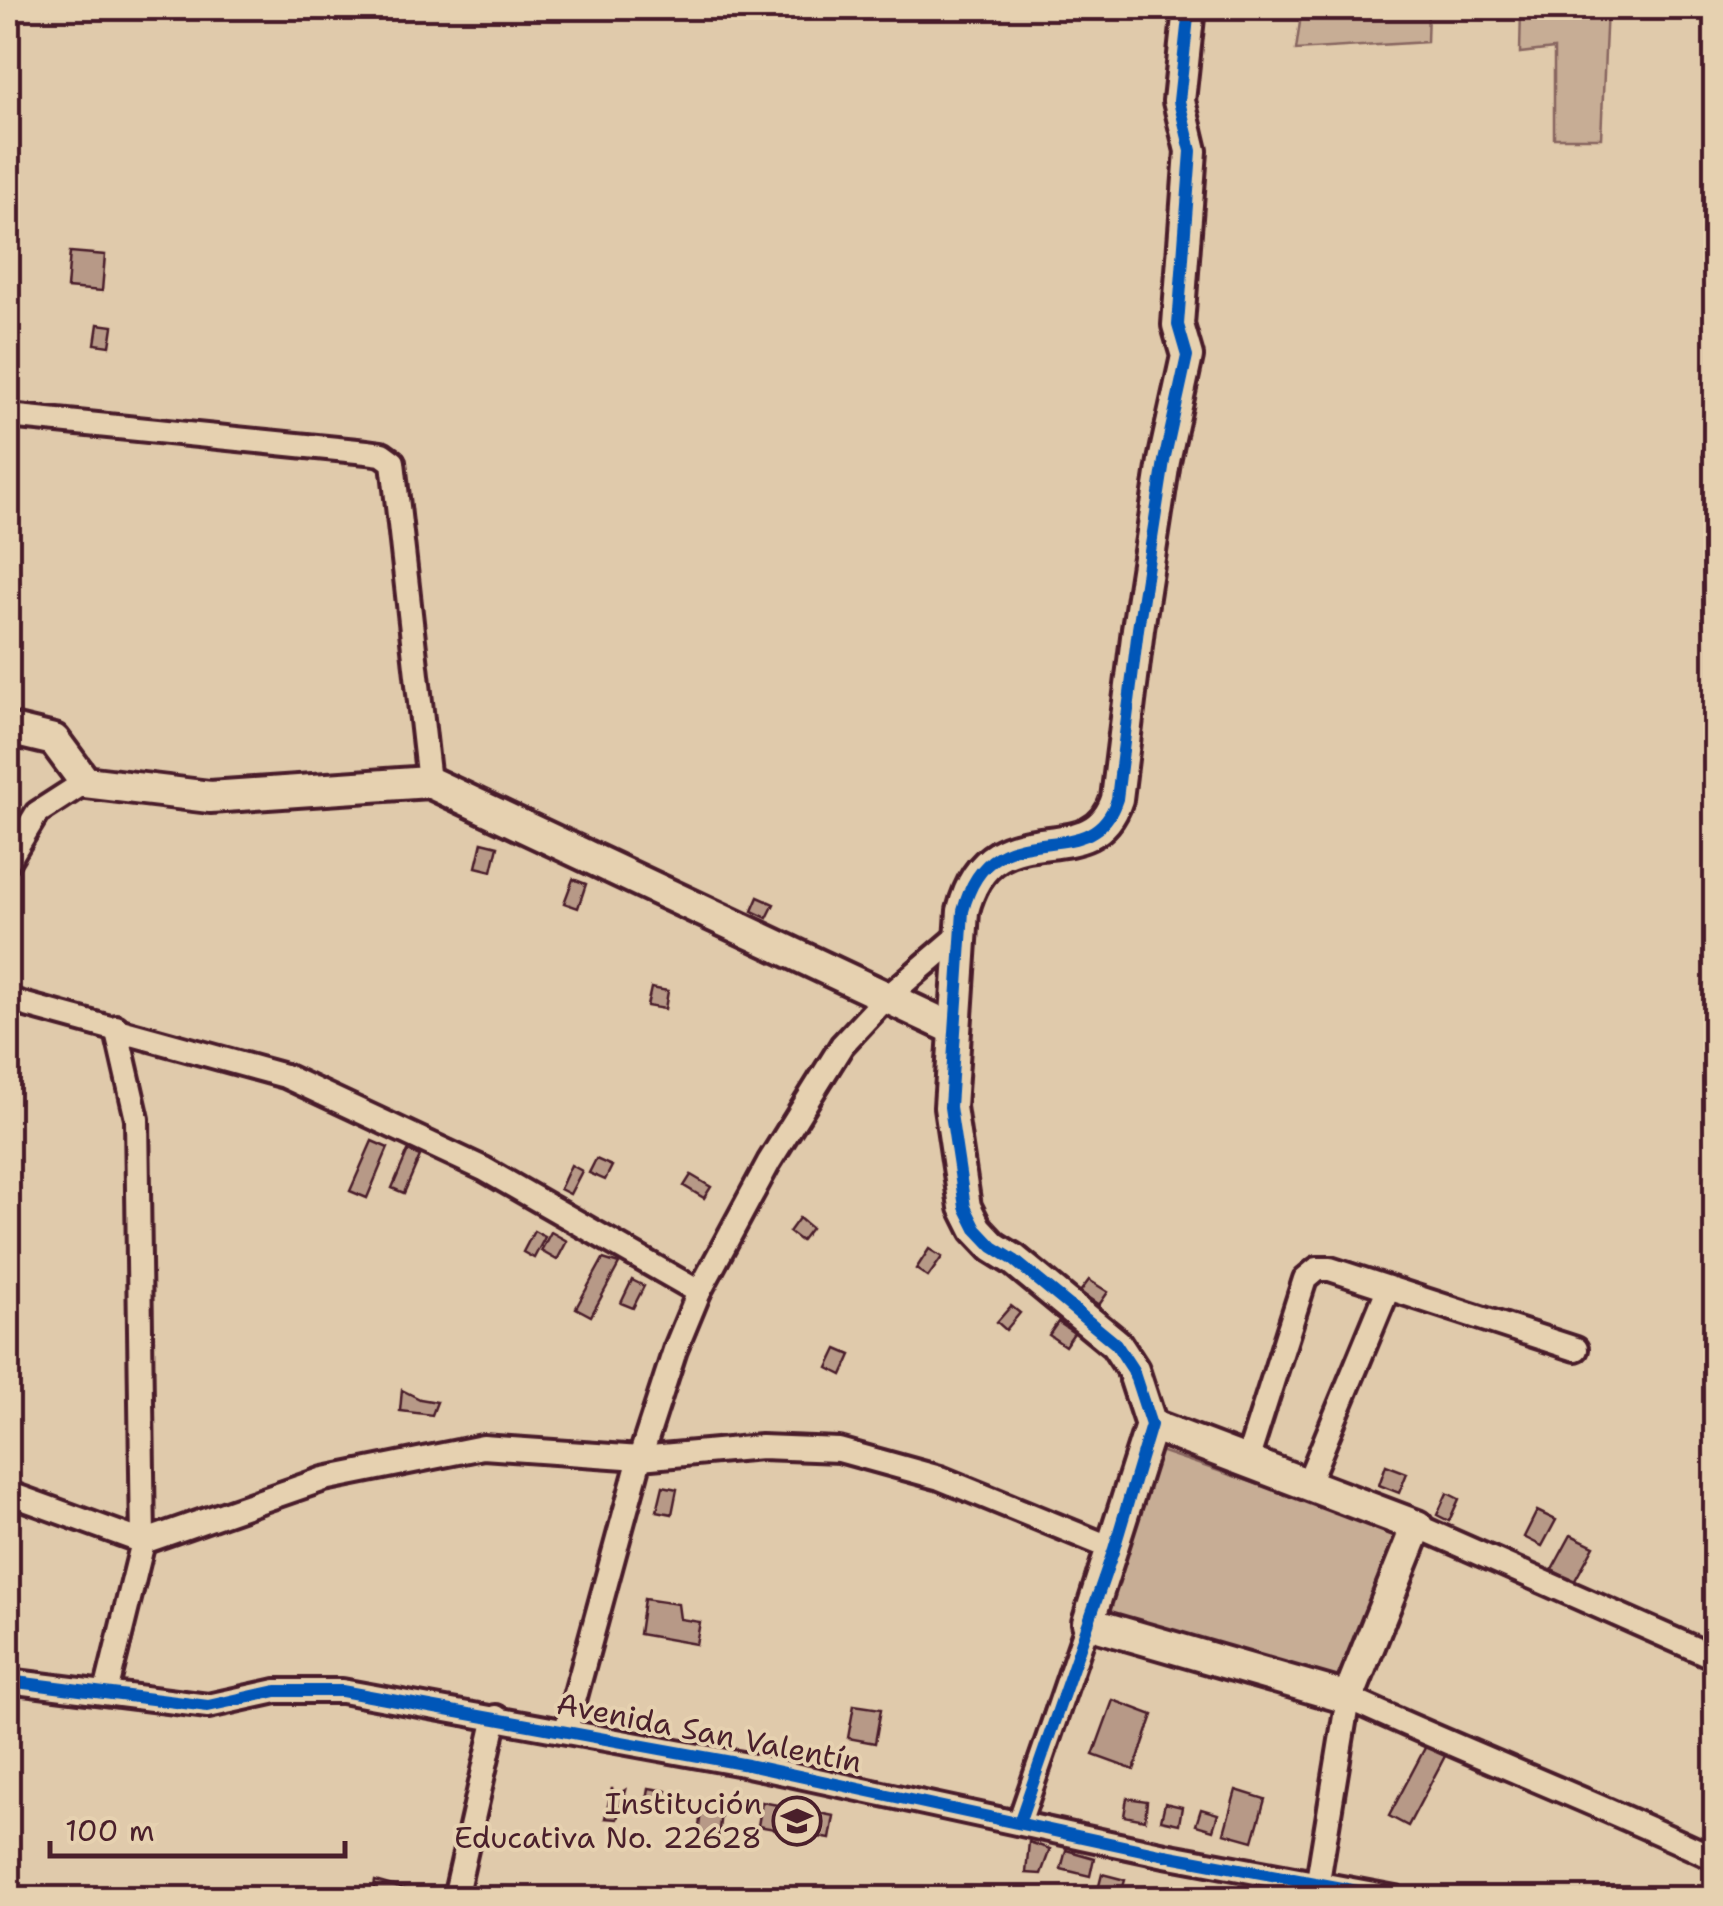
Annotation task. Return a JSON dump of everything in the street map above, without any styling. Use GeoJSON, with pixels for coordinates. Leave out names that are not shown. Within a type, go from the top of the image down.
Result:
{"type":"FeatureCollection","features":[{"type":"Feature","properties":{"kind":"street"},"geometry":{"type":"LineString","coordinates":[[1019,1823],[1114,1549],[1151,1425],[1133,1370],[1116,1344],[1014,1260],[993,1248],[976,1229],[966,1207],[950,1107],[961,934],[969,887],[982,866],[1002,852],[1092,833],[1113,813],[1117,799],[1161,480],[1187,356],[1178,325],[1190,151],[1179,101],[1190,8]]}},
{"type":"Feature","properties":{"kind":"street"},"geometry":{"type":"LineString","coordinates":[[8,416],[367,452],[382,454],[393,462],[429,782]]}},
{"type":"Feature","properties":{"kind":"street"},"geometry":{"type":"LineString","coordinates":[[8,729],[54,740],[85,782]]}},
{"type":"Feature","properties":{"kind":"street"},"geometry":{"type":"LineString","coordinates":[[8,862],[37,813],[85,782],[210,797],[429,782],[954,1029]]}},
{"type":"Feature","properties":{"kind":"street"},"geometry":{"type":"LineString","coordinates":[[566,1730],[640,1458],[675,1350],[699,1292],[769,1162],[842,1045],[885,999],[961,934]]}},
{"type":"Feature","properties":{"kind":"street"},"geometry":{"type":"LineString","coordinates":[[8,1000],[285,1076],[484,1169],[699,1292]]}},
{"type":"Feature","properties":{"kind":"street"},"geometry":{"type":"LineString","coordinates":[[106,1692],[143,1542],[137,1119],[116,1027]]}},
{"type":"Feature","properties":{"kind":"street"},"geometry":{"type":"LineString","coordinates":[[1247,1461],[1305,1279],[1317,1269],[1330,1269],[1576,1349]]}},
{"type":"Feature","properties":{"kind":"street"},"geometry":{"type":"LineString","coordinates":[[1307,1484],[1388,1289]]}},
{"type":"Feature","properties":{"kind":"street"},"geometry":{"type":"LineString","coordinates":[[1151,1425],[1417,1526],[1716,1658]]}},
{"type":"Feature","properties":{"kind":"street"},"geometry":{"type":"LineString","coordinates":[[8,1493],[143,1542],[324,1479],[483,1447],[640,1458],[761,1447],[839,1450],[940,1478],[1114,1549]]}},
{"type":"Feature","properties":{"kind":"street"},"geometry":{"type":"LineString","coordinates":[[1318,1890],[1348,1698],[1417,1526]]}},
{"type":"Feature","properties":{"kind":"street"},"geometry":{"type":"LineString","coordinates":[[1088,1623],[1348,1698],[1716,1859]]}},
{"type":"Feature","properties":{"kind":"street","name":"Avenida San Valentín"},"geometry":{"type":"LineString","coordinates":[[8,1681],[208,1706],[276,1690],[342,1690],[748,1764],[1318,1890],[1395,1898]]}},
{"type":"Feature","properties":{"kind":"street"},"geometry":{"type":"LineString","coordinates":[[455,1898],[496,1717]]}},
{"type":"Feature","properties":{"kind":"shaded area"},"geometry":{"type":"Polygon","coordinates":[[[1302,8],[1428,8],[1427,42],[1296,50],[1302,8]]]}},
{"type":"Feature","properties":{"kind":"shaded area"},"geometry":{"type":"Polygon","coordinates":[[[1521,8],[1607,8],[1601,138],[1554,138],[1554,49],[1520,53],[1521,8]]]}},
{"type":"Feature","properties":{"kind":"shaded area"},"geometry":{"type":"Polygon","coordinates":[[[1160,1451],[1401,1533],[1340,1685],[1106,1615],[1160,1451]]]}},
{"type":"Feature","properties":{"kind":"building"},"geometry":{"type":"Polygon","coordinates":[[[70,252],[105,255],[102,291],[67,288],[70,252]]]}},
{"type":"Feature","properties":{"kind":"building"},"geometry":{"type":"Polygon","coordinates":[[[98,324],[113,326],[110,346],[95,344],[98,324]]]}},
{"type":"Feature","properties":{"kind":"building"},"geometry":{"type":"Polygon","coordinates":[[[1709,421],[1716,422],[1716,457],[1702,454],[1709,421]]]}},
{"type":"Feature","properties":{"kind":"building"},"geometry":{"type":"Polygon","coordinates":[[[482,842],[498,846],[492,871],[476,867],[482,842]]]}},
{"type":"Feature","properties":{"kind":"building"},"geometry":{"type":"Polygon","coordinates":[[[573,879],[586,884],[578,908],[564,903],[573,879]]]}},
{"type":"Feature","properties":{"kind":"building"},"geometry":{"type":"Polygon","coordinates":[[[758,897],[774,904],[767,918],[752,911],[758,897]]]}},
{"type":"Feature","properties":{"kind":"building"},"geometry":{"type":"Polygon","coordinates":[[[651,988],[668,991],[665,1009],[647,1006],[651,988]]]}},
{"type":"Feature","properties":{"kind":"building"},"geometry":{"type":"Polygon","coordinates":[[[372,1141],[388,1148],[367,1198],[350,1191],[372,1141]]]}},
{"type":"Feature","properties":{"kind":"building"},"geometry":{"type":"Polygon","coordinates":[[[408,1151],[420,1156],[404,1193],[392,1188],[408,1151]]]}},
{"type":"Feature","properties":{"kind":"building"},"geometry":{"type":"Polygon","coordinates":[[[596,1159],[612,1166],[605,1180],[589,1173],[596,1159]]]}},
{"type":"Feature","properties":{"kind":"building"},"geometry":{"type":"Polygon","coordinates":[[[571,1165],[582,1171],[570,1194],[560,1189],[571,1165]]]}},
{"type":"Feature","properties":{"kind":"building"},"geometry":{"type":"Polygon","coordinates":[[[691,1175],[711,1187],[704,1198],[684,1186],[691,1175]]]}},
{"type":"Feature","properties":{"kind":"building"},"geometry":{"type":"Polygon","coordinates":[[[799,1218],[811,1228],[801,1241],[789,1232],[799,1218]]]}},
{"type":"Feature","properties":{"kind":"building"},"geometry":{"type":"Polygon","coordinates":[[[534,1231],[545,1237],[534,1258],[523,1252],[534,1231]]]}},
{"type":"Feature","properties":{"kind":"building"},"geometry":{"type":"Polygon","coordinates":[[[551,1232],[567,1241],[557,1260],[541,1251],[551,1232]]]}},
{"type":"Feature","properties":{"kind":"building"},"geometry":{"type":"Polygon","coordinates":[[[929,1249],[942,1257],[928,1277],[916,1269],[929,1249]]]}},
{"type":"Feature","properties":{"kind":"building"},"geometry":{"type":"Polygon","coordinates":[[[603,1259],[619,1264],[591,1316],[576,1308],[603,1259]]]}},
{"type":"Feature","properties":{"kind":"building"},"geometry":{"type":"Polygon","coordinates":[[[632,1280],[644,1286],[633,1308],[621,1303],[632,1280]]]}},
{"type":"Feature","properties":{"kind":"building"},"geometry":{"type":"Polygon","coordinates":[[[1089,1280],[1108,1292],[1099,1305],[1080,1292],[1089,1280]]]}},
{"type":"Feature","properties":{"kind":"building"},"geometry":{"type":"Polygon","coordinates":[[[1011,1306],[1020,1313],[1006,1330],[997,1322],[1011,1306]]]}},
{"type":"Feature","properties":{"kind":"building"},"geometry":{"type":"Polygon","coordinates":[[[1058,1322],[1074,1333],[1065,1346],[1049,1335],[1058,1322]]]}},
{"type":"Feature","properties":{"kind":"building"},"geometry":{"type":"Polygon","coordinates":[[[837,1349],[851,1355],[842,1375],[828,1368],[837,1349]]]}},
{"type":"Feature","properties":{"kind":"building"},"geometry":{"type":"Polygon","coordinates":[[[402,1390],[437,1402],[432,1415],[400,1411],[402,1390]]]}},
{"type":"Feature","properties":{"kind":"building"},"geometry":{"type":"Polygon","coordinates":[[[1386,1465],[1407,1473],[1399,1493],[1379,1485],[1386,1465]]]}},
{"type":"Feature","properties":{"kind":"building"},"geometry":{"type":"Polygon","coordinates":[[[663,1486],[677,1489],[672,1514],[657,1511],[663,1486]]]}},
{"type":"Feature","properties":{"kind":"building"},"geometry":{"type":"Polygon","coordinates":[[[1447,1493],[1459,1499],[1449,1521],[1437,1515],[1447,1493]]]}},
{"type":"Feature","properties":{"kind":"building"},"geometry":{"type":"Polygon","coordinates":[[[1537,1511],[1556,1520],[1542,1546],[1524,1537],[1537,1511]]]}},
{"type":"Feature","properties":{"kind":"building"},"geometry":{"type":"Polygon","coordinates":[[[1571,1535],[1594,1546],[1574,1582],[1552,1570],[1571,1535]]]}},
{"type":"Feature","properties":{"kind":"building"},"geometry":{"type":"Polygon","coordinates":[[[644,1599],[678,1604],[680,1619],[700,1622],[696,1644],[639,1634],[644,1599]]]}},
{"type":"Feature","properties":{"kind":"building"},"geometry":{"type":"Polygon","coordinates":[[[1113,1700],[1153,1715],[1134,1770],[1093,1755],[1113,1700]]]}},
{"type":"Feature","properties":{"kind":"building"},"geometry":{"type":"Polygon","coordinates":[[[854,1705],[881,1709],[875,1743],[848,1738],[854,1705]]]}},
{"type":"Feature","properties":{"kind":"building"},"geometry":{"type":"Polygon","coordinates":[[[1426,1746],[1445,1756],[1408,1826],[1389,1816],[1426,1746]]]}},
{"type":"Feature","properties":{"kind":"building"},"geometry":{"type":"Polygon","coordinates":[[[612,1788],[614,1797],[625,1790],[617,1819],[605,1818],[612,1788]]]}},
{"type":"Feature","properties":{"kind":"building"},"geometry":{"type":"Polygon","coordinates":[[[649,1788],[667,1791],[664,1809],[646,1805],[649,1788]]]}},
{"type":"Feature","properties":{"kind":"building"},"geometry":{"type":"Polygon","coordinates":[[[1236,1790],[1265,1799],[1253,1841],[1224,1833],[1236,1790]]]}},
{"type":"Feature","properties":{"kind":"building"},"geometry":{"type":"Polygon","coordinates":[[[1127,1798],[1147,1801],[1145,1820],[1124,1816],[1127,1798]]]}},
{"type":"Feature","properties":{"kind":"building"},"geometry":{"type":"Polygon","coordinates":[[[762,1802],[834,1816],[830,1839],[758,1826],[762,1802]]]}},
{"type":"Feature","properties":{"kind":"building"},"geometry":{"type":"Polygon","coordinates":[[[1165,1803],[1182,1807],[1179,1824],[1161,1820],[1165,1803]]]}},
{"type":"Feature","properties":{"kind":"building"},"geometry":{"type":"Polygon","coordinates":[[[1201,1809],[1218,1814],[1213,1830],[1196,1825],[1201,1809]]]}},
{"type":"Feature","properties":{"kind":"building"},"geometry":{"type":"Polygon","coordinates":[[[701,1810],[721,1812],[717,1848],[697,1845],[701,1810]]]}},
{"type":"Feature","properties":{"kind":"building"},"geometry":{"type":"Polygon","coordinates":[[[1029,1842],[1050,1849],[1041,1874],[1026,1873],[1029,1842]]]}},
{"type":"Feature","properties":{"kind":"building"},"geometry":{"type":"Polygon","coordinates":[[[1066,1850],[1094,1858],[1090,1876],[1061,1869],[1066,1850]]]}},
{"type":"Feature","properties":{"kind":"building"},"geometry":{"type":"Polygon","coordinates":[[[1102,1874],[1125,1880],[1120,1898],[1096,1898],[1102,1874]]]}},
{"type":"Feature","properties":{"kind":"building"},"geometry":{"type":"Polygon","coordinates":[[[375,1881],[407,1890],[404,1898],[372,1898],[375,1881]]]}},
{"type":"Feature","properties":{"kind":"cycle path"},"geometry":{"type":"LineString","coordinates":[[1019,1823],[1114,1549],[1151,1425],[1133,1370],[1116,1344],[993,1247],[976,1229],[965,1207],[950,1107],[963,911],[977,878],[995,858],[1017,849],[1086,835],[1104,823],[1117,799],[1164,461],[1187,356],[1178,325],[1191,151],[1179,101],[1189,8]]}},
{"type":"Feature","properties":{"kind":"cycle path"},"geometry":{"type":"LineString","coordinates":[[8,1681],[208,1706],[276,1691],[342,1691],[748,1765],[1165,1855],[1395,1898]]}},
{"type":"Feature","properties":{"kind":"place","name":"Institución Educativa No. 22628"},"geometry":{"type":"Point","coordinates":[797,1821]}}]}
